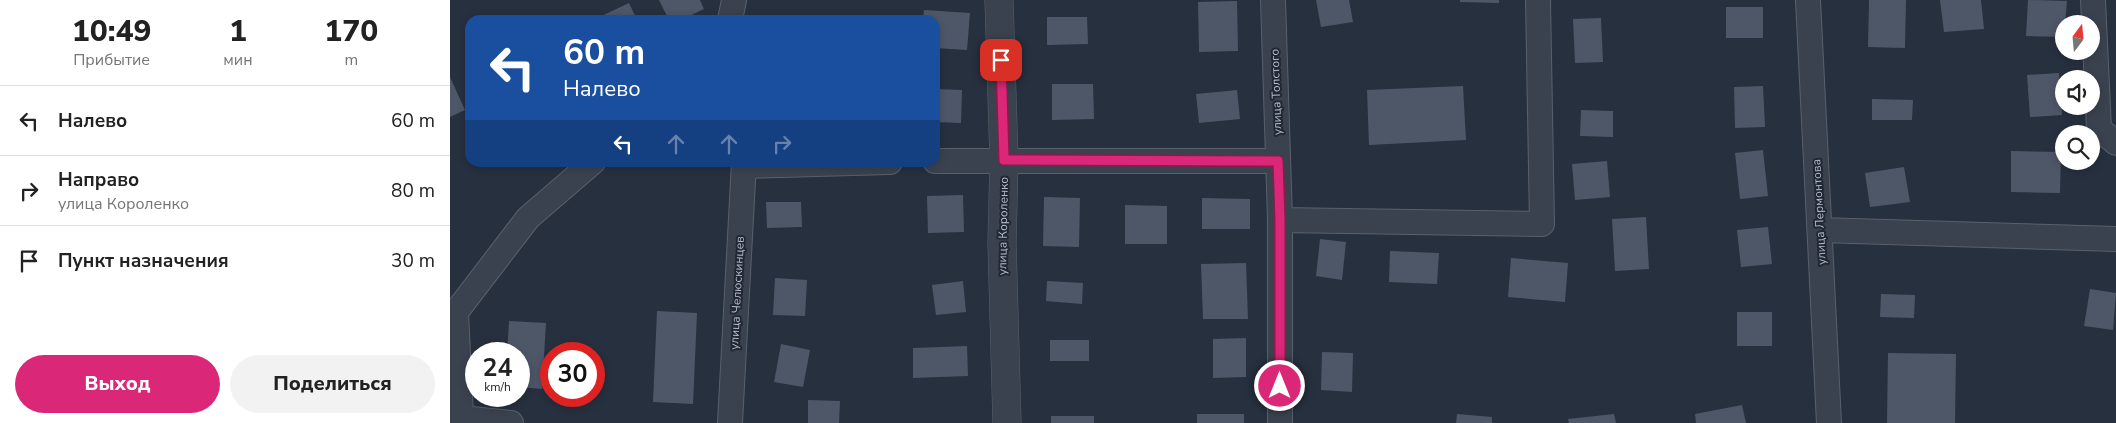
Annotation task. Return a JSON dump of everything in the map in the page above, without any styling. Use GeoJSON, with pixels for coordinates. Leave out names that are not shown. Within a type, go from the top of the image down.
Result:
{"type":"FeatureCollection","features":[{"type":"Feature","properties":{"kind":"street"},"geometry":{"type":"LineString","coordinates":[[731,15],[734,0]]}},
{"type":"Feature","properties":{"kind":"street","name":"улица Короленко"},"geometry":{"type":"LineString","coordinates":[[999,0],[1004,160],[1002,243],[1006,423]]}},
{"type":"Feature","properties":{"kind":"street","name":"улица Толстого"},"geometry":{"type":"LineString","coordinates":[[1272,0],[1280,220],[1280,423]]}},
{"type":"Feature","properties":{"kind":"street"},"geometry":{"type":"LineString","coordinates":[[1280,220],[1542,224],[1538,0]]}},
{"type":"Feature","properties":{"kind":"street","name":"улица Лермонтова"},"geometry":{"type":"LineString","coordinates":[[1808,0],[1829,423]]}},
{"type":"Feature","properties":{"kind":"street"},"geometry":{"type":"LineString","coordinates":[[2093,0],[2099,129],[2116,143]]}},
{"type":"Feature","properties":{"kind":"street"},"geometry":{"type":"LineString","coordinates":[[940,162],[1004,160],[1278,161]]}},
{"type":"Feature","properties":{"kind":"street"},"geometry":{"type":"LineString","coordinates":[[511,423],[461,418],[453,312],[528,218],[587,167]]}},
{"type":"Feature","properties":{"kind":"street","name":"улица Челюскинцев"},"geometry":{"type":"LineString","coordinates":[[730,423],[744,167]]}},
{"type":"Feature","properties":{"kind":"street"},"geometry":{"type":"LineString","coordinates":[[1820,230],[2116,239]]}},
{"type":"Feature","properties":{"kind":"building"},"geometry":{"type":"Polygon","coordinates":[[[659,0],[700,0],[704,9],[691,15],[666,15],[659,0]]]}},
{"type":"Feature","properties":{"kind":"building"},"geometry":{"type":"Polygon","coordinates":[[[1316,0],[1349,0],[1353,22],[1321,27],[1316,0]]]}},
{"type":"Feature","properties":{"kind":"building"},"geometry":{"type":"Polygon","coordinates":[[[1460,0],[1499,0],[1499,3],[1460,2],[1460,0]]]}},
{"type":"Feature","properties":{"kind":"building"},"geometry":{"type":"Polygon","coordinates":[[[1869,0],[1906,0],[1905,48],[1868,47],[1869,0]]]}},
{"type":"Feature","properties":{"kind":"building"},"geometry":{"type":"Polygon","coordinates":[[[1940,0],[1981,0],[1984,29],[1944,32],[1940,0]]]}},
{"type":"Feature","properties":{"kind":"building"},"geometry":{"type":"Polygon","coordinates":[[[2028,0],[2067,1],[2066,15],[2055,15],[2055,37],[2026,36],[2028,0]]]}},
{"type":"Feature","properties":{"kind":"building"},"geometry":{"type":"Polygon","coordinates":[[[1237,1],[1238,51],[1199,52],[1198,2],[1237,1]]]}},
{"type":"Feature","properties":{"kind":"building"},"geometry":{"type":"Polygon","coordinates":[[[629,3],[635,15],[604,15],[629,3]]]}},
{"type":"Feature","properties":{"kind":"building"},"geometry":{"type":"Polygon","coordinates":[[[1726,7],[1763,7],[1763,38],[1726,38],[1726,7]]]}},
{"type":"Feature","properties":{"kind":"building"},"geometry":{"type":"Polygon","coordinates":[[[924,10],[970,13],[967,50],[940,48],[940,15],[924,15],[924,10]]]}},
{"type":"Feature","properties":{"kind":"building"},"geometry":{"type":"Polygon","coordinates":[[[1047,17],[1087,17],[1088,44],[1047,45],[1047,17]]]}},
{"type":"Feature","properties":{"kind":"building"},"geometry":{"type":"Polygon","coordinates":[[[1601,18],[1603,62],[1575,63],[1573,19],[1601,18]]]}},
{"type":"Feature","properties":{"kind":"building"},"geometry":{"type":"Polygon","coordinates":[[[2055,73],[2055,115],[2062,115],[2030,117],[2027,75],[2055,73]]]}},
{"type":"Feature","properties":{"kind":"building"},"geometry":{"type":"Polygon","coordinates":[[[450,77],[465,110],[450,117],[450,77]]]}},
{"type":"Feature","properties":{"kind":"building"},"geometry":{"type":"Polygon","coordinates":[[[1052,84],[1093,84],[1094,119],[1052,120],[1052,84]]]}},
{"type":"Feature","properties":{"kind":"building"},"geometry":{"type":"Polygon","coordinates":[[[1463,86],[1466,140],[1369,145],[1367,90],[1463,86]]]}},
{"type":"Feature","properties":{"kind":"building"},"geometry":{"type":"Polygon","coordinates":[[[1763,86],[1765,127],[1735,128],[1734,87],[1763,86]]]}},
{"type":"Feature","properties":{"kind":"building"},"geometry":{"type":"Polygon","coordinates":[[[940,89],[962,90],[961,123],[940,122],[940,89]]]}},
{"type":"Feature","properties":{"kind":"building"},"geometry":{"type":"Polygon","coordinates":[[[1237,90],[1240,119],[1199,123],[1196,94],[1237,90]]]}},
{"type":"Feature","properties":{"kind":"building"},"geometry":{"type":"Polygon","coordinates":[[[1872,99],[1913,100],[1912,120],[1872,120],[1872,99]]]}},
{"type":"Feature","properties":{"kind":"building"},"geometry":{"type":"Polygon","coordinates":[[[1581,110],[1613,111],[1613,137],[1580,136],[1581,110]]]}},
{"type":"Feature","properties":{"kind":"building"},"geometry":{"type":"Polygon","coordinates":[[[1763,150],[1768,196],[1740,199],[1735,153],[1763,150]]]}},
{"type":"Feature","properties":{"kind":"building"},"geometry":{"type":"Polygon","coordinates":[[[2011,151],[2055,152],[2055,170],[2061,170],[2060,193],[2011,192],[2011,151]]]}},
{"type":"Feature","properties":{"kind":"building"},"geometry":{"type":"Polygon","coordinates":[[[1607,161],[1610,197],[1575,200],[1572,164],[1607,161]]]}},
{"type":"Feature","properties":{"kind":"building"},"geometry":{"type":"Polygon","coordinates":[[[1904,167],[1910,202],[1870,207],[1865,173],[1904,167]]]}},
{"type":"Feature","properties":{"kind":"building"},"geometry":{"type":"Polygon","coordinates":[[[963,195],[964,232],[928,233],[927,196],[963,195]]]}},
{"type":"Feature","properties":{"kind":"building"},"geometry":{"type":"Polygon","coordinates":[[[1044,197],[1080,198],[1079,247],[1043,246],[1044,197]]]}},
{"type":"Feature","properties":{"kind":"building"},"geometry":{"type":"Polygon","coordinates":[[[1202,198],[1250,199],[1250,229],[1202,229],[1202,198]]]}},
{"type":"Feature","properties":{"kind":"building"},"geometry":{"type":"Polygon","coordinates":[[[766,202],[801,202],[802,227],[767,228],[766,202]]]}},
{"type":"Feature","properties":{"kind":"building"},"geometry":{"type":"Polygon","coordinates":[[[1125,205],[1167,206],[1167,244],[1125,244],[1125,205]]]}},
{"type":"Feature","properties":{"kind":"building"},"geometry":{"type":"Polygon","coordinates":[[[1646,217],[1649,269],[1615,271],[1612,219],[1646,217]]]}},
{"type":"Feature","properties":{"kind":"building"},"geometry":{"type":"Polygon","coordinates":[[[1768,227],[1772,264],[1741,267],[1737,230],[1768,227]]]}},
{"type":"Feature","properties":{"kind":"building"},"geometry":{"type":"Polygon","coordinates":[[[1320,239],[1346,242],[1342,280],[1316,276],[1320,239]]]}},
{"type":"Feature","properties":{"kind":"building"},"geometry":{"type":"Polygon","coordinates":[[[1390,251],[1439,253],[1437,284],[1389,282],[1390,251]]]}},
{"type":"Feature","properties":{"kind":"building"},"geometry":{"type":"Polygon","coordinates":[[[1511,258],[1568,263],[1565,302],[1508,297],[1511,258]]]}},
{"type":"Feature","properties":{"kind":"building"},"geometry":{"type":"Polygon","coordinates":[[[1246,263],[1248,319],[1203,319],[1201,264],[1246,263]]]}},
{"type":"Feature","properties":{"kind":"building"},"geometry":{"type":"Polygon","coordinates":[[[775,278],[807,280],[805,316],[773,315],[775,278]]]}},
{"type":"Feature","properties":{"kind":"building"},"geometry":{"type":"Polygon","coordinates":[[[963,281],[966,312],[936,315],[932,285],[963,281]]]}},
{"type":"Feature","properties":{"kind":"building"},"geometry":{"type":"Polygon","coordinates":[[[1047,281],[1083,283],[1082,304],[1046,301],[1047,281]]]}},
{"type":"Feature","properties":{"kind":"building"},"geometry":{"type":"Polygon","coordinates":[[[2090,289],[2116,293],[2113,330],[2084,326],[2090,289]]]}},
{"type":"Feature","properties":{"kind":"building"},"geometry":{"type":"Polygon","coordinates":[[[1881,294],[1915,295],[1914,318],[1880,317],[1881,294]]]}},
{"type":"Feature","properties":{"kind":"building"},"geometry":{"type":"Polygon","coordinates":[[[657,311],[697,313],[693,404],[653,402],[657,311]]]}},
{"type":"Feature","properties":{"kind":"building"},"geometry":{"type":"Polygon","coordinates":[[[1737,312],[1772,312],[1772,346],[1737,346],[1737,312]]]}},
{"type":"Feature","properties":{"kind":"building"},"geometry":{"type":"Polygon","coordinates":[[[509,321],[546,323],[545,342],[540,342],[540,389],[530,388],[530,342],[508,342],[509,321]]]}},
{"type":"Feature","properties":{"kind":"building"},"geometry":{"type":"Polygon","coordinates":[[[1246,338],[1246,377],[1213,378],[1213,339],[1246,338]]]}},
{"type":"Feature","properties":{"kind":"building"},"geometry":{"type":"Polygon","coordinates":[[[1050,340],[1089,340],[1089,361],[1050,361],[1050,340]]]}},
{"type":"Feature","properties":{"kind":"building"},"geometry":{"type":"Polygon","coordinates":[[[781,344],[810,350],[803,387],[774,382],[781,344]]]}},
{"type":"Feature","properties":{"kind":"building"},"geometry":{"type":"Polygon","coordinates":[[[967,346],[968,376],[913,378],[913,348],[967,346]]]}},
{"type":"Feature","properties":{"kind":"building"},"geometry":{"type":"Polygon","coordinates":[[[1322,352],[1353,353],[1352,392],[1321,390],[1322,352]]]}},
{"type":"Feature","properties":{"kind":"building"},"geometry":{"type":"Polygon","coordinates":[[[1888,353],[1956,354],[1955,423],[1887,423],[1888,353]]]}},
{"type":"Feature","properties":{"kind":"building"},"geometry":{"type":"Polygon","coordinates":[[[808,400],[840,401],[839,423],[808,423],[808,400]]]}},
{"type":"Feature","properties":{"kind":"building"},"geometry":{"type":"Polygon","coordinates":[[[1742,405],[1746,423],[1696,423],[1695,414],[1742,405]]]}},
{"type":"Feature","properties":{"kind":"building"},"geometry":{"type":"Polygon","coordinates":[[[1197,414],[1244,414],[1244,423],[1197,423],[1197,414]]]}},
{"type":"Feature","properties":{"kind":"building"},"geometry":{"type":"Polygon","coordinates":[[[1457,414],[1492,417],[1492,423],[1456,423],[1457,414]]]}},
{"type":"Feature","properties":{"kind":"building"},"geometry":{"type":"Polygon","coordinates":[[[1614,414],[1616,423],[1569,423],[1568,419],[1614,414]]]}},
{"type":"Feature","properties":{"kind":"building"},"geometry":{"type":"Polygon","coordinates":[[[1051,416],[1094,416],[1094,423],[1051,423],[1051,416]]]}},
{"type":"Feature","properties":{"kind":"route"},"geometry":{"type":"LineString","coordinates":[[1001,60],[1004,160],[1278,161],[1280,386]]}}]}
